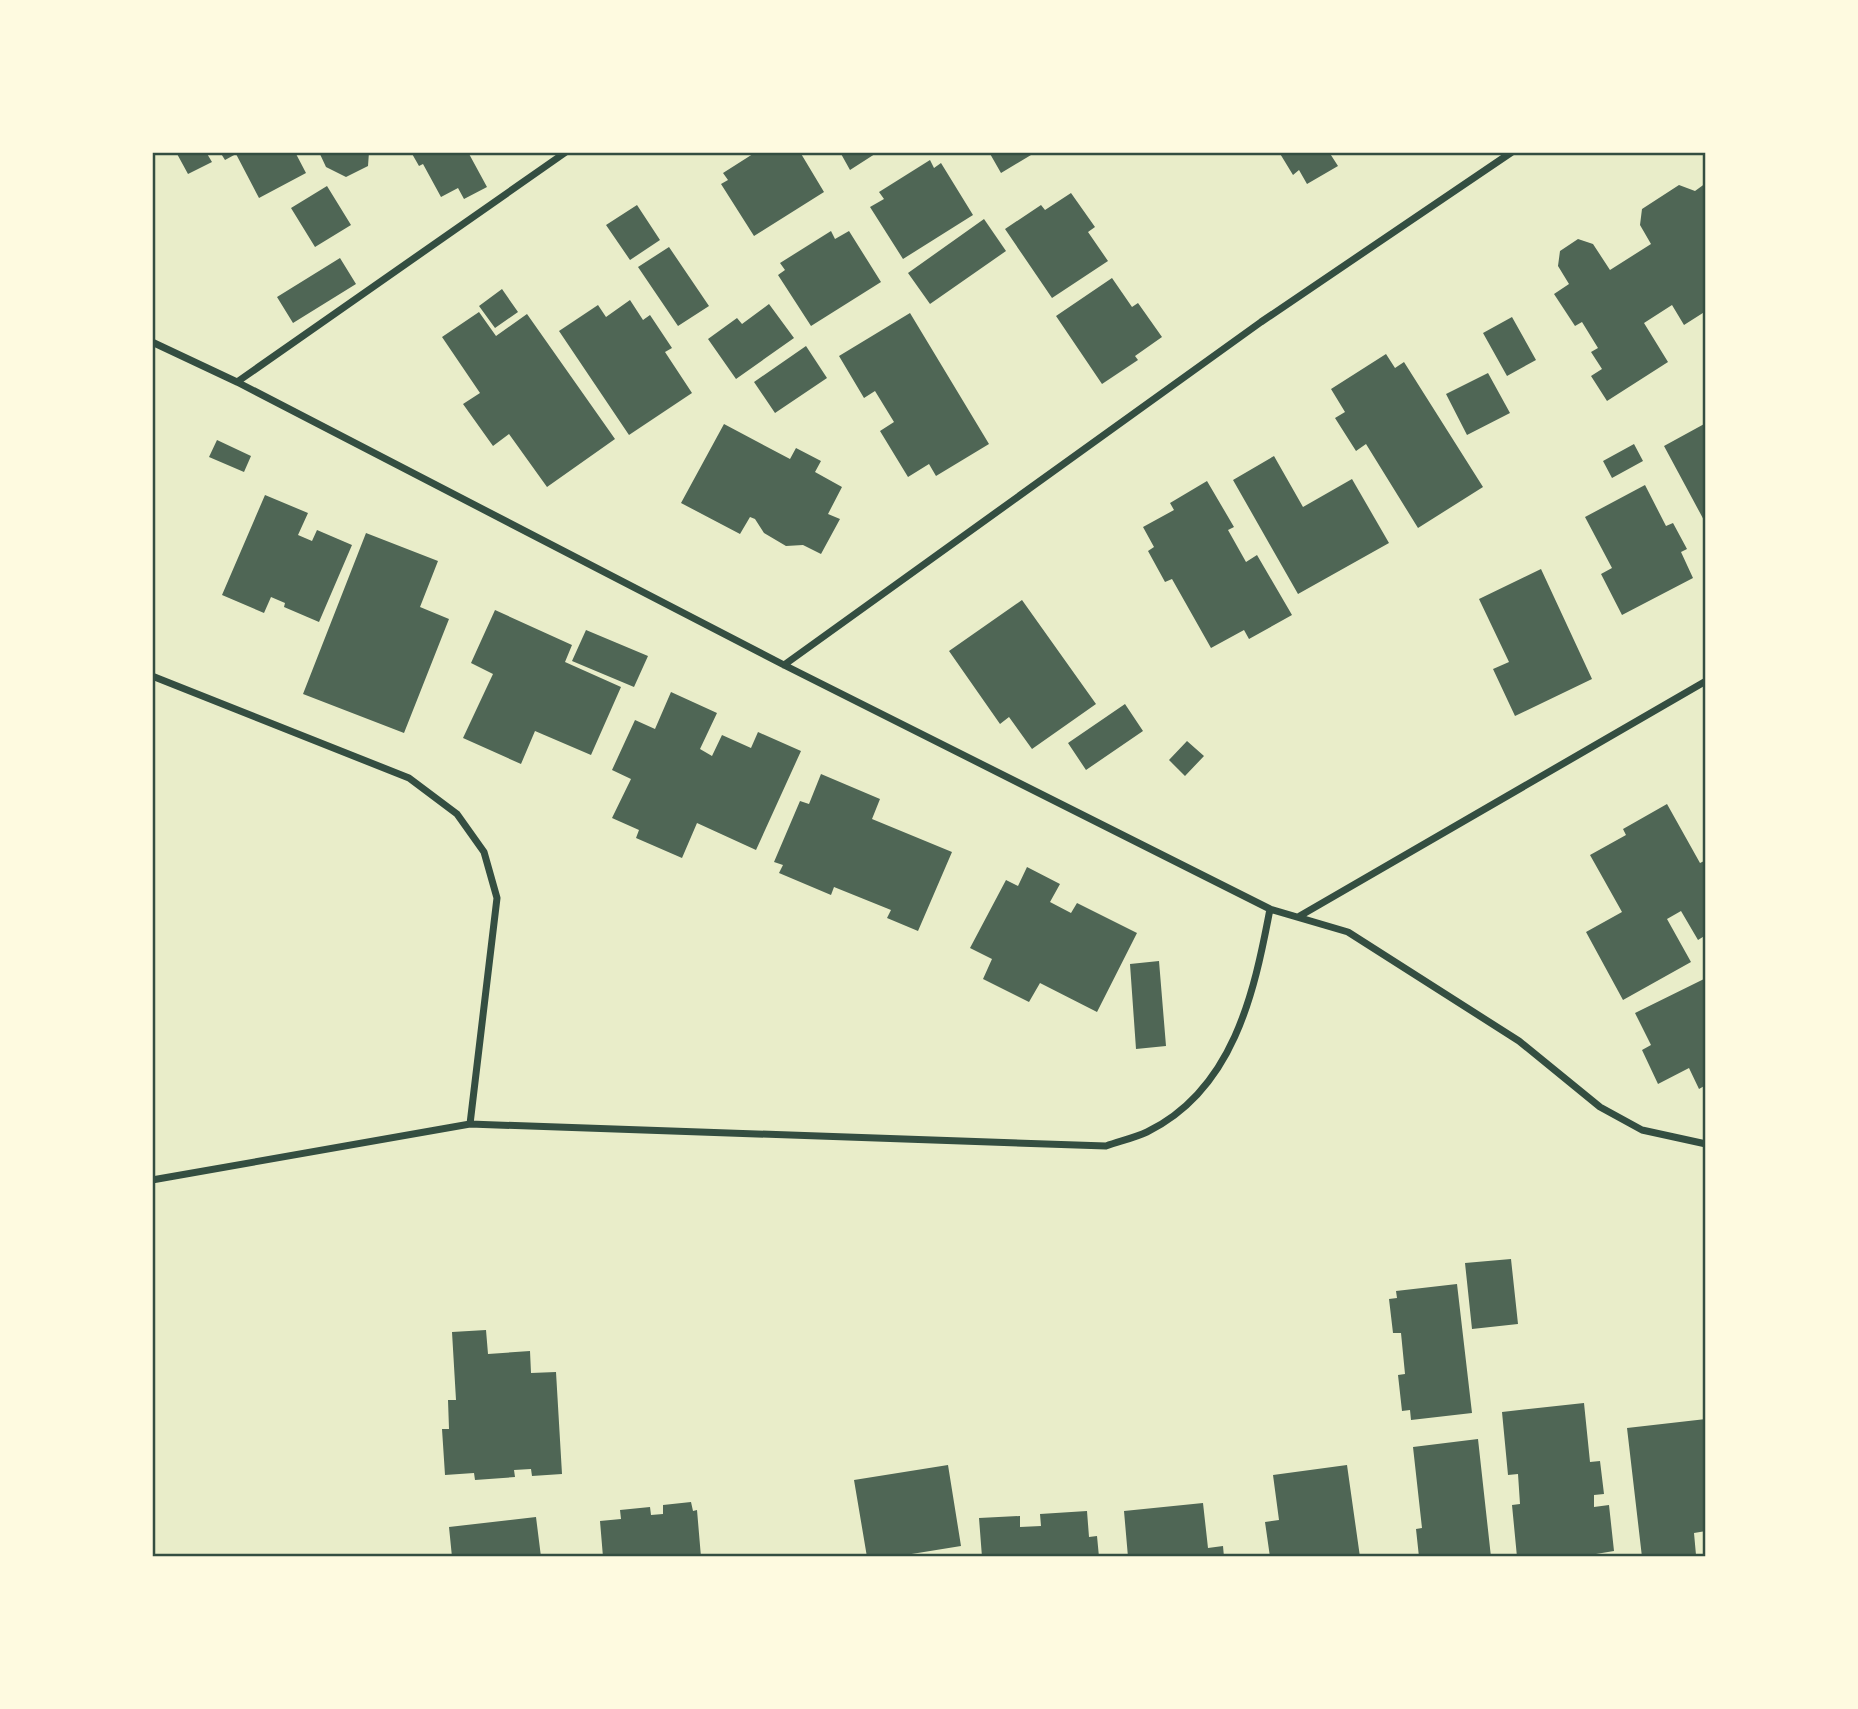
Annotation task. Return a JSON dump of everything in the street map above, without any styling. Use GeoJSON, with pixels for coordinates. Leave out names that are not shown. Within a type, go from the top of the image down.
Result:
{"type":"FeatureCollection","features":[{"type":"Feature","properties":{"kind":"street"},"geometry":{"type":"LineString","coordinates":[[237,382],[566,152]]}},
{"type":"Feature","properties":{"kind":"street"},"geometry":{"type":"LineString","coordinates":[[785,665],[1261,322],[1512,152]]}},
{"type":"Feature","properties":{"kind":"street"},"geometry":{"type":"LineString","coordinates":[[152,342],[237,382],[785,665],[1270,909],[1348,932],[1519,1041],[1600,1107],[1642,1130],[1706,1144]]}},
{"type":"Feature","properties":{"kind":"street"},"geometry":{"type":"LineString","coordinates":[[152,676],[409,778],[457,814],[484,852],[497,898],[470,1124]]}},
{"type":"Feature","properties":{"kind":"street"},"geometry":{"type":"LineString","coordinates":[[1297,918],[1706,681]]}},
{"type":"Feature","properties":{"kind":"street"},"geometry":{"type":"LineString","coordinates":[[152,1180],[470,1124],[1106,1146],[1147,1132],[1182,1109],[1208,1084],[1227,1056],[1256,983],[1270,909]]}},
{"type":"Feature","properties":{"kind":"building"},"geometry":{"type":"Polygon","coordinates":[[[176,152],[206,152],[212,162],[188,174],[176,152]]]}},
{"type":"Feature","properties":{"kind":"building"},"geometry":{"type":"Polygon","coordinates":[[[220,152],[295,152],[306,173],[259,198],[236,154],[225,160],[220,152]]]}},
{"type":"Feature","properties":{"kind":"building"},"geometry":{"type":"Polygon","coordinates":[[[319,152],[369,152],[368,166],[346,177],[326,167],[319,152]]]}},
{"type":"Feature","properties":{"kind":"building"},"geometry":{"type":"Polygon","coordinates":[[[411,152],[468,152],[487,187],[464,199],[458,188],[441,197],[423,164],[419,166],[411,152]]]}},
{"type":"Feature","properties":{"kind":"building"},"geometry":{"type":"Polygon","coordinates":[[[756,152],[800,152],[824,192],[754,236],[721,184],[728,180],[723,173],[756,152]]]}},
{"type":"Feature","properties":{"kind":"building"},"geometry":{"type":"Polygon","coordinates":[[[840,152],[878,152],[850,170],[840,152]]]}},
{"type":"Feature","properties":{"kind":"building"},"geometry":{"type":"Polygon","coordinates":[[[989,152],[1036,152],[1001,173],[989,152]]]}},
{"type":"Feature","properties":{"kind":"building"},"geometry":{"type":"Polygon","coordinates":[[[1279,152],[1329,152],[1338,166],[1307,184],[1299,170],[1293,175],[1279,152]]]}},
{"type":"Feature","properties":{"kind":"building"},"geometry":{"type":"Polygon","coordinates":[[[930,160],[934,168],[941,163],[973,215],[903,259],[870,207],[884,199],[879,192],[930,160]]]}},
{"type":"Feature","properties":{"kind":"building"},"geometry":{"type":"Polygon","coordinates":[[[1706,183],[1706,311],[1684,325],[1672,305],[1644,323],[1668,362],[1607,401],[1591,376],[1602,369],[1591,352],[1598,348],[1582,322],[1575,326],[1554,294],[1569,284],[1558,266],[1560,251],[1578,239],[1593,244],[1610,270],[1651,244],[1640,225],[1642,209],[1679,185],[1695,191],[1706,183]]]}},
{"type":"Feature","properties":{"kind":"building"},"geometry":{"type":"Polygon","coordinates":[[[327,186],[351,225],[315,247],[291,208],[327,186]]]}},
{"type":"Feature","properties":{"kind":"building"},"geometry":{"type":"Polygon","coordinates":[[[1071,193],[1095,227],[1088,232],[1108,261],[1052,298],[1005,229],[1041,205],[1045,210],[1071,193]]]}},
{"type":"Feature","properties":{"kind":"building"},"geometry":{"type":"Polygon","coordinates":[[[637,205],[660,240],[630,260],[606,225],[637,205]]]}},
{"type":"Feature","properties":{"kind":"building"},"geometry":{"type":"Polygon","coordinates":[[[984,219],[1006,251],[930,304],[908,273],[984,219]]]}},
{"type":"Feature","properties":{"kind":"building"},"geometry":{"type":"Polygon","coordinates":[[[831,231],[835,239],[849,231],[881,282],[811,326],[778,275],[785,270],[780,263],[831,231]]]}},
{"type":"Feature","properties":{"kind":"building"},"geometry":{"type":"Polygon","coordinates":[[[669,247],[709,306],[678,326],[638,267],[669,247]]]}},
{"type":"Feature","properties":{"kind":"building"},"geometry":{"type":"Polygon","coordinates":[[[340,258],[356,284],[293,323],[277,297],[340,258]]]}},
{"type":"Feature","properties":{"kind":"building"},"geometry":{"type":"Polygon","coordinates":[[[1112,278],[1132,307],[1138,303],[1162,337],[1135,356],[1138,360],[1102,384],[1056,316],[1112,278]]]}},
{"type":"Feature","properties":{"kind":"building"},"geometry":{"type":"Polygon","coordinates":[[[502,289],[518,312],[495,328],[479,306],[502,289]]]}},
{"type":"Feature","properties":{"kind":"building"},"geometry":{"type":"Polygon","coordinates":[[[630,300],[643,320],[650,315],[672,348],[665,352],[692,393],[629,435],[559,331],[598,305],[606,317],[630,300]]]}},
{"type":"Feature","properties":{"kind":"building"},"geometry":{"type":"Polygon","coordinates":[[[769,304],[794,338],[736,379],[708,339],[737,318],[742,324],[769,304]]]}},
{"type":"Feature","properties":{"kind":"building"},"geometry":{"type":"Polygon","coordinates":[[[479,312],[496,336],[527,314],[615,439],[547,487],[509,434],[493,446],[463,404],[480,393],[442,337],[479,312]]]}},
{"type":"Feature","properties":{"kind":"building"},"geometry":{"type":"Polygon","coordinates":[[[910,313],[989,444],[936,476],[929,464],[908,477],[880,431],[894,422],[875,391],[864,398],[839,356],[910,313]]]}},
{"type":"Feature","properties":{"kind":"building"},"geometry":{"type":"Polygon","coordinates":[[[1512,317],[1536,360],[1507,376],[1483,333],[1512,317]]]}},
{"type":"Feature","properties":{"kind":"building"},"geometry":{"type":"Polygon","coordinates":[[[806,346],[827,378],[775,413],[754,382],[806,346]]]}},
{"type":"Feature","properties":{"kind":"building"},"geometry":{"type":"Polygon","coordinates":[[[1386,354],[1395,368],[1404,362],[1483,487],[1418,528],[1366,444],[1356,451],[1335,418],[1345,412],[1331,389],[1386,354]]]}},
{"type":"Feature","properties":{"kind":"building"},"geometry":{"type":"Polygon","coordinates":[[[1488,373],[1510,413],[1467,435],[1446,394],[1488,373]]]}},
{"type":"Feature","properties":{"kind":"building"},"geometry":{"type":"Polygon","coordinates":[[[1706,423],[1706,524],[1664,446],[1706,423]]]}},
{"type":"Feature","properties":{"kind":"building"},"geometry":{"type":"Polygon","coordinates":[[[724,424],[790,459],[796,448],[821,461],[815,472],[842,487],[828,514],[840,519],[821,554],[803,545],[786,546],[764,533],[755,519],[750,517],[740,534],[681,503],[724,424]]]}},
{"type":"Feature","properties":{"kind":"building"},"geometry":{"type":"Polygon","coordinates":[[[217,440],[251,456],[244,472],[209,457],[217,440]]]}},
{"type":"Feature","properties":{"kind":"building"},"geometry":{"type":"Polygon","coordinates":[[[1634,444],[1643,461],[1612,478],[1603,461],[1634,444]]]}},
{"type":"Feature","properties":{"kind":"building"},"geometry":{"type":"Polygon","coordinates":[[[1274,456],[1303,507],[1352,479],[1389,543],[1298,594],[1233,480],[1274,456]]]}},
{"type":"Feature","properties":{"kind":"building"},"geometry":{"type":"Polygon","coordinates":[[[1207,481],[1234,527],[1228,530],[1246,562],[1257,555],[1292,615],[1249,639],[1244,630],[1211,648],[1172,579],[1165,582],[1148,551],[1154,547],[1143,527],[1174,510],[1170,503],[1207,481]]]}},
{"type":"Feature","properties":{"kind":"building"},"geometry":{"type":"Polygon","coordinates":[[[1645,485],[1666,526],[1673,523],[1687,549],[1681,552],[1693,578],[1622,615],[1601,574],[1612,568],[1585,517],[1645,485]]]}},
{"type":"Feature","properties":{"kind":"building"},"geometry":{"type":"Polygon","coordinates":[[[265,495],[308,513],[298,535],[312,541],[317,530],[352,545],[319,622],[284,607],[285,603],[271,597],[264,613],[222,595],[265,495]]]}},
{"type":"Feature","properties":{"kind":"building"},"geometry":{"type":"Polygon","coordinates":[[[366,533],[438,561],[420,607],[449,619],[404,733],[303,694],[366,533]]]}},
{"type":"Feature","properties":{"kind":"building"},"geometry":{"type":"Polygon","coordinates":[[[1541,569],[1592,679],[1515,716],[1493,669],[1509,662],[1479,599],[1541,569]]]}},
{"type":"Feature","properties":{"kind":"building"},"geometry":{"type":"Polygon","coordinates":[[[1022,600],[1096,704],[1032,749],[1009,717],[1000,724],[949,651],[1022,600]]]}},
{"type":"Feature","properties":{"kind":"building"},"geometry":{"type":"Polygon","coordinates":[[[495,610],[572,645],[565,662],[621,687],[591,755],[535,731],[521,764],[463,738],[493,674],[471,663],[495,610]]]}},
{"type":"Feature","properties":{"kind":"building"},"geometry":{"type":"Polygon","coordinates":[[[586,630],[648,656],[634,687],[572,661],[586,630]]]}},
{"type":"Feature","properties":{"kind":"building"},"geometry":{"type":"Polygon","coordinates":[[[671,692],[717,713],[700,749],[712,756],[722,735],[751,748],[758,732],[801,751],[756,850],[697,823],[682,858],[636,838],[639,830],[612,818],[631,779],[612,770],[635,720],[655,729],[671,692]]]}},
{"type":"Feature","properties":{"kind":"building"},"geometry":{"type":"Polygon","coordinates":[[[1125,704],[1143,731],[1086,770],[1068,743],[1125,704]]]}},
{"type":"Feature","properties":{"kind":"building"},"geometry":{"type":"Polygon","coordinates":[[[1187,741],[1204,756],[1185,776],[1169,760],[1187,741]]]}},
{"type":"Feature","properties":{"kind":"building"},"geometry":{"type":"Polygon","coordinates":[[[821,774],[880,799],[872,819],[952,852],[918,931],[887,918],[891,910],[834,887],[831,895],[779,873],[783,865],[774,862],[800,801],[809,804],[821,774]]]}},
{"type":"Feature","properties":{"kind":"building"},"geometry":{"type":"Polygon","coordinates":[[[1667,804],[1700,863],[1706,860],[1706,935],[1698,940],[1681,911],[1667,919],[1691,962],[1623,1000],[1586,932],[1622,912],[1590,855],[1626,835],[1623,829],[1667,804]]]}},
{"type":"Feature","properties":{"kind":"building"},"geometry":{"type":"Polygon","coordinates":[[[1027,867],[1060,884],[1050,902],[1071,913],[1077,903],[1137,933],[1097,1012],[1040,983],[1029,1002],[983,979],[992,959],[970,948],[1006,880],[1018,886],[1027,867]]]}},
{"type":"Feature","properties":{"kind":"building"},"geometry":{"type":"Polygon","coordinates":[[[1159,961],[1166,1046],[1136,1049],[1130,964],[1159,961]]]}},
{"type":"Feature","properties":{"kind":"building"},"geometry":{"type":"Polygon","coordinates":[[[1706,978],[1706,1085],[1699,1089],[1689,1068],[1658,1084],[1642,1050],[1651,1045],[1635,1013],[1706,978]]]}},
{"type":"Feature","properties":{"kind":"building"},"geometry":{"type":"Polygon","coordinates":[[[1511,1259],[1518,1324],[1472,1329],[1465,1263],[1511,1259]]]}},
{"type":"Feature","properties":{"kind":"building"},"geometry":{"type":"Polygon","coordinates":[[[1457,1284],[1472,1413],[1411,1420],[1410,1410],[1402,1411],[1398,1375],[1405,1374],[1401,1333],[1393,1333],[1389,1299],[1397,1298],[1396,1291],[1457,1284]]]}},
{"type":"Feature","properties":{"kind":"building"},"geometry":{"type":"Polygon","coordinates":[[[486,1330],[488,1354],[530,1351],[531,1373],[556,1372],[562,1474],[532,1476],[531,1469],[514,1470],[515,1477],[475,1480],[474,1473],[445,1475],[442,1429],[449,1429],[448,1400],[456,1400],[452,1332],[486,1330]]]}},
{"type":"Feature","properties":{"kind":"building"},"geometry":{"type":"Polygon","coordinates":[[[1584,1403],[1590,1462],[1600,1461],[1604,1494],[1594,1495],[1594,1507],[1609,1505],[1614,1551],[1578,1557],[1517,1557],[1512,1505],[1520,1504],[1518,1474],[1508,1475],[1502,1412],[1584,1403]]]}},
{"type":"Feature","properties":{"kind":"building"},"geometry":{"type":"Polygon","coordinates":[[[1706,1419],[1706,1531],[1694,1533],[1696,1555],[1642,1557],[1627,1428],[1706,1419]]]}},
{"type":"Feature","properties":{"kind":"building"},"geometry":{"type":"Polygon","coordinates":[[[1478,1439],[1491,1557],[1419,1557],[1416,1529],[1422,1528],[1413,1447],[1478,1439]]]}},
{"type":"Feature","properties":{"kind":"building"},"geometry":{"type":"Polygon","coordinates":[[[948,1465],[961,1546],[893,1557],[867,1557],[854,1480],[948,1465]]]}},
{"type":"Feature","properties":{"kind":"building"},"geometry":{"type":"Polygon","coordinates":[[[1347,1465],[1360,1557],[1270,1557],[1265,1522],[1279,1520],[1273,1475],[1347,1465]]]}},
{"type":"Feature","properties":{"kind":"building"},"geometry":{"type":"Polygon","coordinates":[[[691,1502],[693,1511],[697,1510],[701,1557],[603,1557],[600,1521],[621,1519],[620,1510],[650,1507],[651,1515],[663,1514],[663,1505],[691,1502]]]}},
{"type":"Feature","properties":{"kind":"building"},"geometry":{"type":"Polygon","coordinates":[[[1203,1503],[1208,1548],[1223,1546],[1224,1557],[1128,1557],[1124,1511],[1203,1503]]]}},
{"type":"Feature","properties":{"kind":"building"},"geometry":{"type":"Polygon","coordinates":[[[1087,1511],[1089,1537],[1097,1536],[1099,1557],[982,1557],[979,1518],[1020,1516],[1020,1527],[1041,1526],[1040,1514],[1087,1511]]]}},
{"type":"Feature","properties":{"kind":"building"},"geometry":{"type":"Polygon","coordinates":[[[536,1517],[541,1557],[452,1557],[449,1527],[536,1517]]]}}]}
